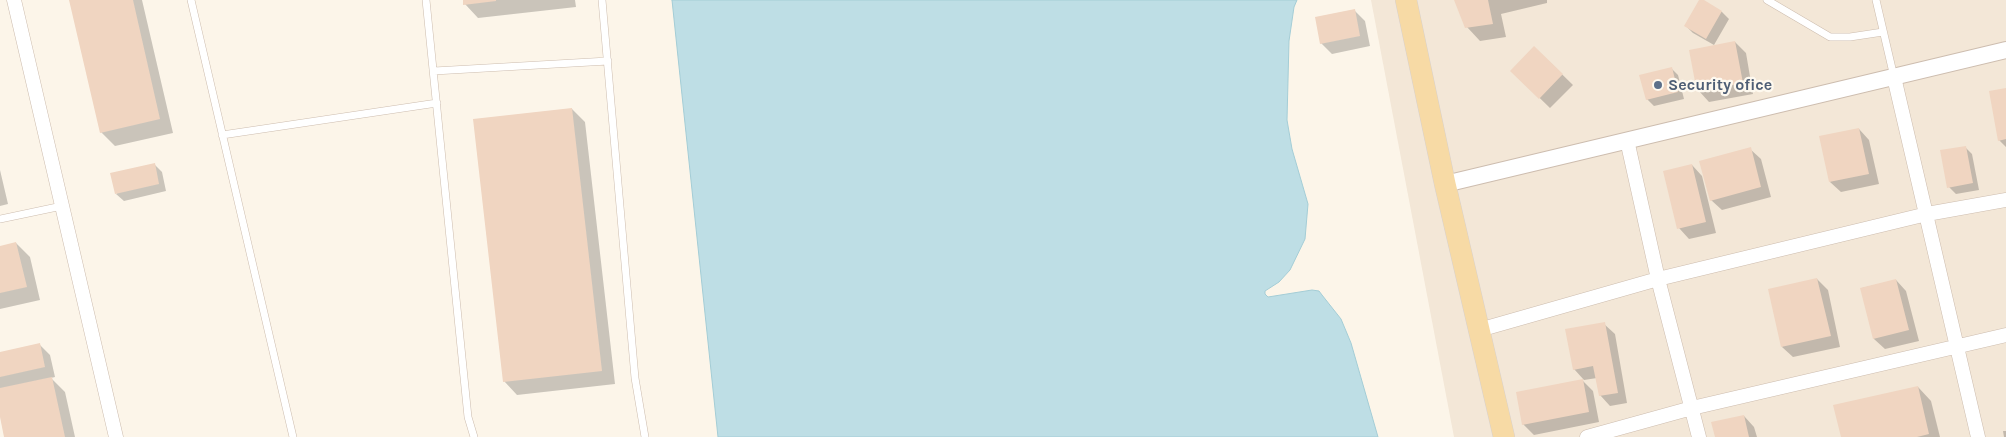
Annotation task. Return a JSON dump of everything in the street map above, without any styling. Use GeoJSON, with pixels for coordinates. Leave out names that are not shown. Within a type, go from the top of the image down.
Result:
{"type":"FeatureCollection","features":[{"type":"Feature","properties":{"kind":"main road"},"geometry":{"type":"LineString","coordinates":[[1406,0],[1445,184],[1504,437]]}},
{"type":"Feature","properties":{"kind":"street"},"geometry":{"type":"LineString","coordinates":[[14,0],[116,437]]}},
{"type":"Feature","properties":{"kind":"street"},"geometry":{"type":"LineString","coordinates":[[1445,184],[2006,50]]}},
{"type":"Feature","properties":{"kind":"street"},"geometry":{"type":"LineString","coordinates":[[1894,77],[1978,437]]}},
{"type":"Feature","properties":{"kind":"street"},"geometry":{"type":"LineString","coordinates":[[1627,140],[1658,279],[1698,437]]}},
{"type":"Feature","properties":{"kind":"street"},"geometry":{"type":"LineString","coordinates":[[1479,330],[1658,279],[1927,214],[2006,200]]}},
{"type":"Feature","properties":{"kind":"street"},"geometry":{"type":"LineString","coordinates":[[1586,437],[1692,408],[2006,335]]}},
{"type":"Feature","properties":{"kind":"lane"},"geometry":{"type":"LineString","coordinates":[[191,0],[293,437]]}},
{"type":"Feature","properties":{"kind":"lane"},"geometry":{"type":"LineString","coordinates":[[426,0],[468,417],[474,437]]}},
{"type":"Feature","properties":{"kind":"lane"},"geometry":{"type":"LineString","coordinates":[[602,0],[633,359],[645,437]]}},
{"type":"Feature","properties":{"kind":"lane"},"geometry":{"type":"LineString","coordinates":[[1767,0],[1830,37],[1850,37],[1883,32]]}},
{"type":"Feature","properties":{"kind":"lane"},"geometry":{"type":"LineString","coordinates":[[1876,0],[1894,77]]}},
{"type":"Feature","properties":{"kind":"lane"},"geometry":{"type":"LineString","coordinates":[[434,71],[608,61]]}},
{"type":"Feature","properties":{"kind":"lane"},"geometry":{"type":"LineString","coordinates":[[222,135],[437,103]]}},
{"type":"Feature","properties":{"kind":"lane"},"geometry":{"type":"LineString","coordinates":[[0,219],[62,206]]}},
{"type":"Feature","properties":{"kind":"shaded area"},"geometry":{"type":"Polygon","coordinates":[[[1371,0],[2006,0],[2006,437],[1454,437],[1371,0]]]}},
{"type":"Feature","properties":{"kind":"water"},"geometry":{"type":"Polygon","coordinates":[[[672,0],[1297,0],[1294,7],[1289,41],[1287,120],[1292,149],[1308,204],[1305,239],[1290,270],[1279,282],[1265,291],[1265,294],[1268,297],[1312,290],[1319,291],[1341,319],[1351,343],[1378,437],[718,437],[672,0]]]}},
{"type":"Feature","properties":{"kind":"building"},"geometry":{"type":"Polygon","coordinates":[[[69,0],[133,0],[160,119],[100,133],[69,0]]]}},
{"type":"Feature","properties":{"kind":"building"},"geometry":{"type":"Polygon","coordinates":[[[463,0],[496,0],[496,1],[463,5],[463,0]]]}},
{"type":"Feature","properties":{"kind":"building"},"geometry":{"type":"Polygon","coordinates":[[[1454,0],[1488,0],[1493,24],[1465,28],[1454,0]]]}},
{"type":"Feature","properties":{"kind":"building"},"geometry":{"type":"Polygon","coordinates":[[[1699,0],[1704,0],[1722,11],[1706,39],[1684,26],[1699,0]]]}},
{"type":"Feature","properties":{"kind":"building"},"geometry":{"type":"Polygon","coordinates":[[[1355,9],[1360,36],[1320,44],[1315,17],[1355,9]]]}},
{"type":"Feature","properties":{"kind":"building"},"geometry":{"type":"Polygon","coordinates":[[[1735,41],[1743,83],[1697,92],[1689,50],[1735,41]]]}},
{"type":"Feature","properties":{"kind":"building"},"geometry":{"type":"Polygon","coordinates":[[[1534,46],[1563,74],[1539,99],[1510,71],[1534,46]]]}},
{"type":"Feature","properties":{"kind":"building"},"geometry":{"type":"Polygon","coordinates":[[[1672,67],[1678,92],[1646,100],[1639,75],[1672,67]]]}},
{"type":"Feature","properties":{"kind":"building"},"geometry":{"type":"Polygon","coordinates":[[[2006,88],[2006,139],[1998,141],[1989,91],[2006,88]]]}},
{"type":"Feature","properties":{"kind":"building"},"geometry":{"type":"Polygon","coordinates":[[[572,108],[602,371],[503,382],[473,119],[572,108]]]}},
{"type":"Feature","properties":{"kind":"building"},"geometry":{"type":"Polygon","coordinates":[[[1859,128],[1869,174],[1829,182],[1819,136],[1859,128]]]}},
{"type":"Feature","properties":{"kind":"building"},"geometry":{"type":"Polygon","coordinates":[[[1966,146],[1973,183],[1947,188],[1940,150],[1966,146]]]}},
{"type":"Feature","properties":{"kind":"building"},"geometry":{"type":"Polygon","coordinates":[[[1751,147],[1761,187],[1710,201],[1699,161],[1751,147]]]}},
{"type":"Feature","properties":{"kind":"building"},"geometry":{"type":"Polygon","coordinates":[[[155,163],[159,184],[115,194],[110,173],[155,163]]]}},
{"type":"Feature","properties":{"kind":"building"},"geometry":{"type":"Polygon","coordinates":[[[1692,164],[1706,222],[1677,229],[1663,171],[1692,164]]]}},
{"type":"Feature","properties":{"kind":"building"},"geometry":{"type":"Polygon","coordinates":[[[16,242],[27,287],[0,293],[0,246],[16,242]]]}},
{"type":"Feature","properties":{"kind":"building"},"geometry":{"type":"Polygon","coordinates":[[[1817,278],[1831,336],[1781,347],[1768,289],[1817,278]]]}},
{"type":"Feature","properties":{"kind":"building"},"geometry":{"type":"Polygon","coordinates":[[[1896,279],[1909,330],[1873,339],[1860,288],[1896,279]]]}},
{"type":"Feature","properties":{"kind":"building"},"geometry":{"type":"Polygon","coordinates":[[[1605,322],[1618,393],[1599,396],[1593,366],[1573,370],[1565,329],[1605,322]]]}},
{"type":"Feature","properties":{"kind":"building"},"geometry":{"type":"Polygon","coordinates":[[[40,343],[45,367],[0,377],[0,352],[40,343]]]}},
{"type":"Feature","properties":{"kind":"building"},"geometry":{"type":"Polygon","coordinates":[[[52,377],[65,437],[4,437],[0,417],[0,388],[52,377]]]}},
{"type":"Feature","properties":{"kind":"building"},"geometry":{"type":"Polygon","coordinates":[[[1583,379],[1589,412],[1522,425],[1516,392],[1583,379]]]}},
{"type":"Feature","properties":{"kind":"building"},"geometry":{"type":"Polygon","coordinates":[[[1918,386],[1929,434],[1917,437],[1841,437],[1833,405],[1918,386]]]}},
{"type":"Feature","properties":{"kind":"building"},"geometry":{"type":"Polygon","coordinates":[[[1744,415],[1749,437],[1715,437],[1711,422],[1744,415]]]}},
{"type":"Feature","properties":{"kind":"place","name":"Security ofice"},"geometry":{"type":"Point","coordinates":[1658,85]}}]}
